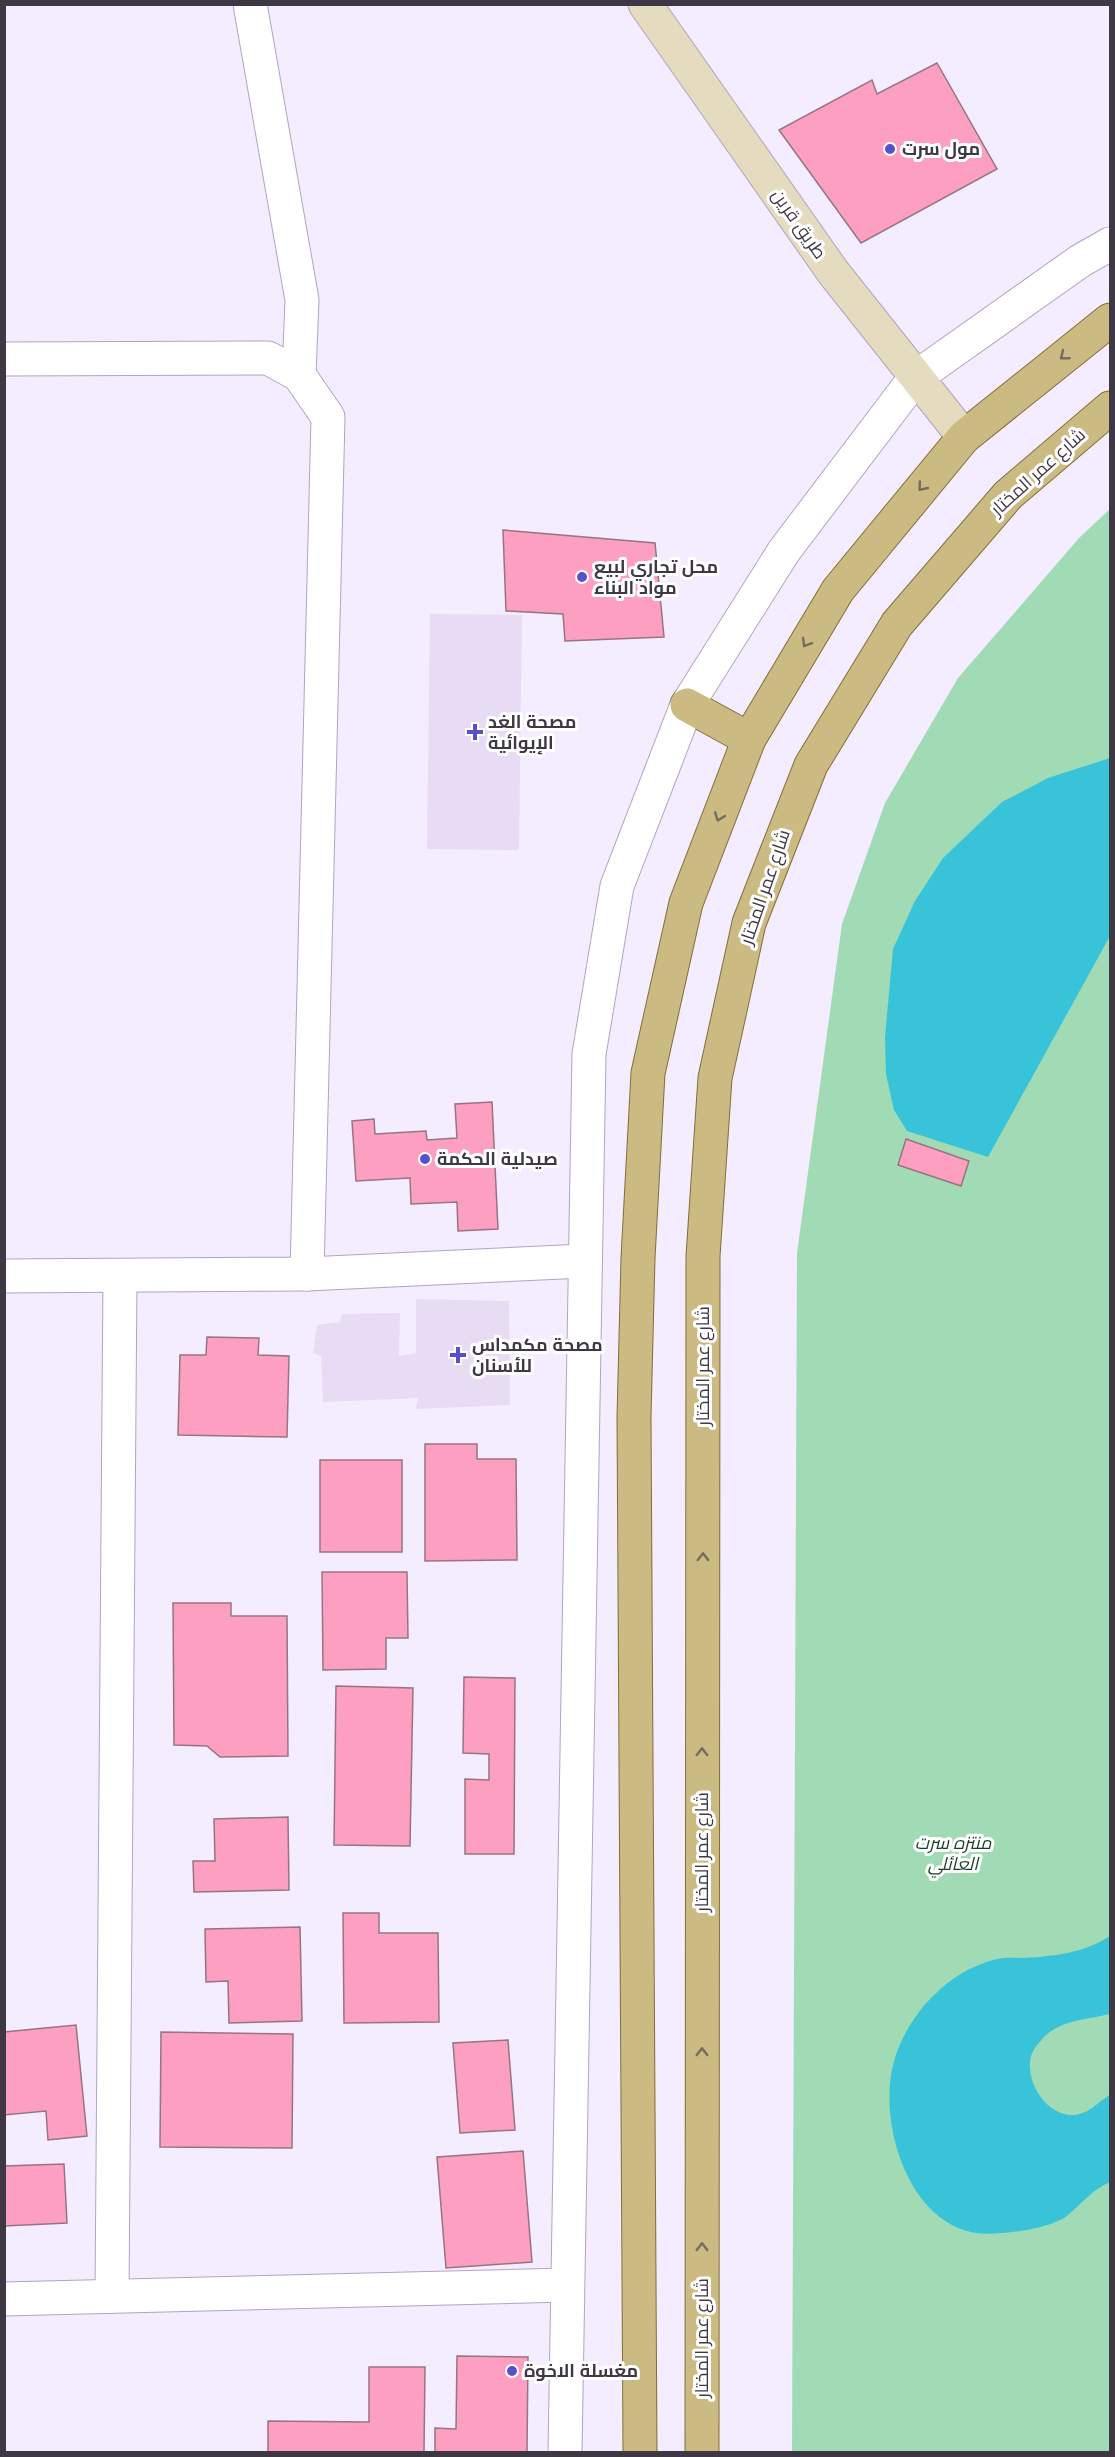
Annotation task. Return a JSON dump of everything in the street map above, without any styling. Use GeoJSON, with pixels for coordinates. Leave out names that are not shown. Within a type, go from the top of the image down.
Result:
{"type":"FeatureCollection","features":[{"type":"Feature","properties":{"kind":"main road","name":"طريق قرين"},"geometry":{"type":"LineString","coordinates":[[645,4],[833,272],[964,437]]}},
{"type":"Feature","properties":{"kind":"main road"},"geometry":{"type":"LineString","coordinates":[[640,2452],[634,1417],[638,1258],[648,1073],[686,903],[749,739],[838,590],[964,437],[1110,320]]}},
{"type":"Feature","properties":{"kind":"main road","name":"شارع عمر المختار"},"geometry":{"type":"LineString","coordinates":[[702,2452],[703,1256],[715,1078],[748,923],[811,765],[897,624],[1008,495],[1110,408]]}},
{"type":"Feature","properties":{"kind":"main road"},"geometry":{"type":"LineString","coordinates":[[687,705],[749,739]]}},
{"type":"Feature","properties":{"kind":"street"},"geometry":{"type":"LineString","coordinates":[[250,4],[302,300],[299,375]]}},
{"type":"Feature","properties":{"kind":"street"},"geometry":{"type":"LineString","coordinates":[[565,2452],[566,2284],[589,1054],[617,886],[687,705],[784,551],[915,378],[1080,261],[1110,244]]}},
{"type":"Feature","properties":{"kind":"street"},"geometry":{"type":"LineString","coordinates":[[4,359],[268,358],[299,375],[328,417],[307,1274]]}},
{"type":"Feature","properties":{"kind":"street"},"geometry":{"type":"LineString","coordinates":[[4,1276],[307,1274],[584,1261]]}},
{"type":"Feature","properties":{"kind":"street"},"geometry":{"type":"LineString","coordinates":[[112,2296],[120,1277]]}},
{"type":"Feature","properties":{"kind":"street"},"geometry":{"type":"LineString","coordinates":[[4,2299],[566,2284]]}},
{"type":"Feature","properties":{"kind":"shaded area","name":"مصحة الغد الإيوائية"},"geometry":{"type":"Polygon","coordinates":[[[430,614],[522,615],[519,850],[427,849],[430,614]]]}},
{"type":"Feature","properties":{"kind":"shaded area","name":"مصحة مكمداس للأسنان"},"geometry":{"type":"Polygon","coordinates":[[[416,1299],[509,1301],[510,1405],[416,1409],[418,1398],[323,1402],[321,1356],[313,1353],[317,1325],[340,1322],[342,1314],[400,1313],[399,1356],[416,1353],[416,1299]]]}},
{"type":"Feature","properties":{"kind":"green space","name":"منتزه سرت العائلي"},"geometry":{"type":"Polygon","coordinates":[[[1110,509],[1110,2452],[792,2452],[797,1253],[842,924],[885,803],[958,678],[1080,537],[1110,509]]]}},
{"type":"Feature","properties":{"kind":"water"},"geometry":{"type":"Polygon","coordinates":[[[1110,758],[1110,936],[988,1157],[907,1131],[894,1110],[886,1074],[885,1037],[893,949],[915,901],[943,858],[1002,802],[1048,778],[1110,758]]]}},
{"type":"Feature","properties":{"kind":"water"},"geometry":{"type":"Polygon","coordinates":[[[1110,1936],[1110,2014],[1076,2021],[1059,2027],[1045,2036],[1033,2051],[1030,2072],[1038,2093],[1045,2102],[1063,2114],[1074,2115],[1084,2112],[1110,2095],[1110,2182],[1093,2192],[1068,2215],[1038,2228],[986,2234],[951,2225],[931,2209],[914,2187],[901,2162],[893,2134],[890,2079],[896,2055],[906,2032],[932,1997],[954,1978],[970,1969],[1000,1958],[1069,1953],[1110,1936]]]}},
{"type":"Feature","properties":{"kind":"building","name":"مول سرت"},"geometry":{"type":"Polygon","coordinates":[[[937,63],[997,169],[861,243],[779,130],[872,80],[877,94],[937,63]]]}},
{"type":"Feature","properties":{"kind":"building","name":"محل تجاري لبيع مواد البناء"},"geometry":{"type":"Polygon","coordinates":[[[503,530],[655,543],[664,637],[565,641],[563,614],[506,611],[503,530]]]}},
{"type":"Feature","properties":{"kind":"building","name":"صيدلية الحكمة"},"geometry":{"type":"Polygon","coordinates":[[[492,1102],[498,1229],[458,1231],[457,1202],[411,1204],[410,1178],[356,1181],[352,1121],[374,1119],[375,1134],[426,1131],[427,1140],[457,1138],[455,1104],[492,1102]]]}},
{"type":"Feature","properties":{"kind":"building"},"geometry":{"type":"Polygon","coordinates":[[[906,1139],[969,1161],[961,1186],[898,1165],[906,1139]]]}},
{"type":"Feature","properties":{"kind":"building"},"geometry":{"type":"Polygon","coordinates":[[[207,1337],[259,1338],[258,1355],[289,1356],[287,1437],[178,1435],[180,1355],[206,1355],[207,1337]]]}},
{"type":"Feature","properties":{"kind":"building"},"geometry":{"type":"Polygon","coordinates":[[[425,1444],[477,1444],[477,1459],[516,1459],[517,1560],[425,1561],[425,1444]]]}},
{"type":"Feature","properties":{"kind":"building"},"geometry":{"type":"Polygon","coordinates":[[[320,1460],[402,1460],[402,1552],[320,1552],[320,1460]]]}},
{"type":"Feature","properties":{"kind":"building"},"geometry":{"type":"Polygon","coordinates":[[[322,1572],[407,1572],[408,1638],[386,1638],[386,1669],[323,1670],[322,1572]]]}},
{"type":"Feature","properties":{"kind":"building"},"geometry":{"type":"Polygon","coordinates":[[[173,1603],[231,1603],[231,1616],[287,1616],[288,1756],[220,1757],[207,1746],[174,1745],[173,1603]]]}},
{"type":"Feature","properties":{"kind":"building"},"geometry":{"type":"Polygon","coordinates":[[[464,1677],[515,1678],[514,1854],[465,1854],[465,1779],[489,1780],[489,1754],[463,1753],[464,1677]]]}},
{"type":"Feature","properties":{"kind":"building"},"geometry":{"type":"Polygon","coordinates":[[[336,1686],[413,1688],[410,1846],[334,1845],[336,1686]]]}},
{"type":"Feature","properties":{"kind":"building"},"geometry":{"type":"Polygon","coordinates":[[[288,1817],[289,1890],[194,1892],[193,1861],[215,1861],[214,1819],[288,1817]]]}},
{"type":"Feature","properties":{"kind":"building"},"geometry":{"type":"Polygon","coordinates":[[[343,1913],[379,1913],[379,1933],[438,1933],[439,2022],[344,2023],[343,1913]]]}},
{"type":"Feature","properties":{"kind":"building"},"geometry":{"type":"Polygon","coordinates":[[[300,1927],[302,2021],[229,2023],[228,1981],[206,1982],[205,1929],[300,1927]]]}},
{"type":"Feature","properties":{"kind":"building"},"geometry":{"type":"Polygon","coordinates":[[[76,2025],[87,2136],[48,2140],[46,2111],[4,2115],[4,2032],[76,2025]]]}},
{"type":"Feature","properties":{"kind":"building"},"geometry":{"type":"Polygon","coordinates":[[[161,2032],[293,2034],[292,2148],[160,2147],[161,2032]]]}},
{"type":"Feature","properties":{"kind":"building"},"geometry":{"type":"Polygon","coordinates":[[[508,2040],[515,2130],[460,2133],[453,2043],[508,2040]]]}},
{"type":"Feature","properties":{"kind":"building"},"geometry":{"type":"Polygon","coordinates":[[[523,2151],[532,2262],[446,2268],[437,2157],[523,2151]]]}},
{"type":"Feature","properties":{"kind":"building"},"geometry":{"type":"Polygon","coordinates":[[[64,2164],[67,2223],[4,2226],[4,2166],[64,2164]]]}},
{"type":"Feature","properties":{"kind":"building"},"geometry":{"type":"Polygon","coordinates":[[[457,2356],[528,2357],[527,2452],[435,2452],[435,2428],[456,2429],[457,2356]]]}},
{"type":"Feature","properties":{"kind":"building"},"geometry":{"type":"Polygon","coordinates":[[[369,2367],[425,2367],[424,2452],[268,2452],[268,2421],[369,2422],[369,2367]]]}},
{"type":"Feature","properties":{"kind":"place","name":"مول سرت"},"geometry":{"type":"Point","coordinates":[890,149]}},
{"type":"Feature","properties":{"kind":"place","name":"محل تجاري لبيع مواد البناء"},"geometry":{"type":"Point","coordinates":[582,577]}},
{"type":"Feature","properties":{"kind":"place","name":"مصحة الغد الإيوائية"},"geometry":{"type":"Point","coordinates":[475,732]}},
{"type":"Feature","properties":{"kind":"place","name":"صيدلية الحكمة"},"geometry":{"type":"Point","coordinates":[425,1159]}},
{"type":"Feature","properties":{"kind":"place","name":"مصحة مكمداس للأسنان"},"geometry":{"type":"Point","coordinates":[458,1355]}},
{"type":"Feature","properties":{"kind":"place","name":"مغسلة الاخوة"},"geometry":{"type":"Point","coordinates":[512,2371]}}]}
